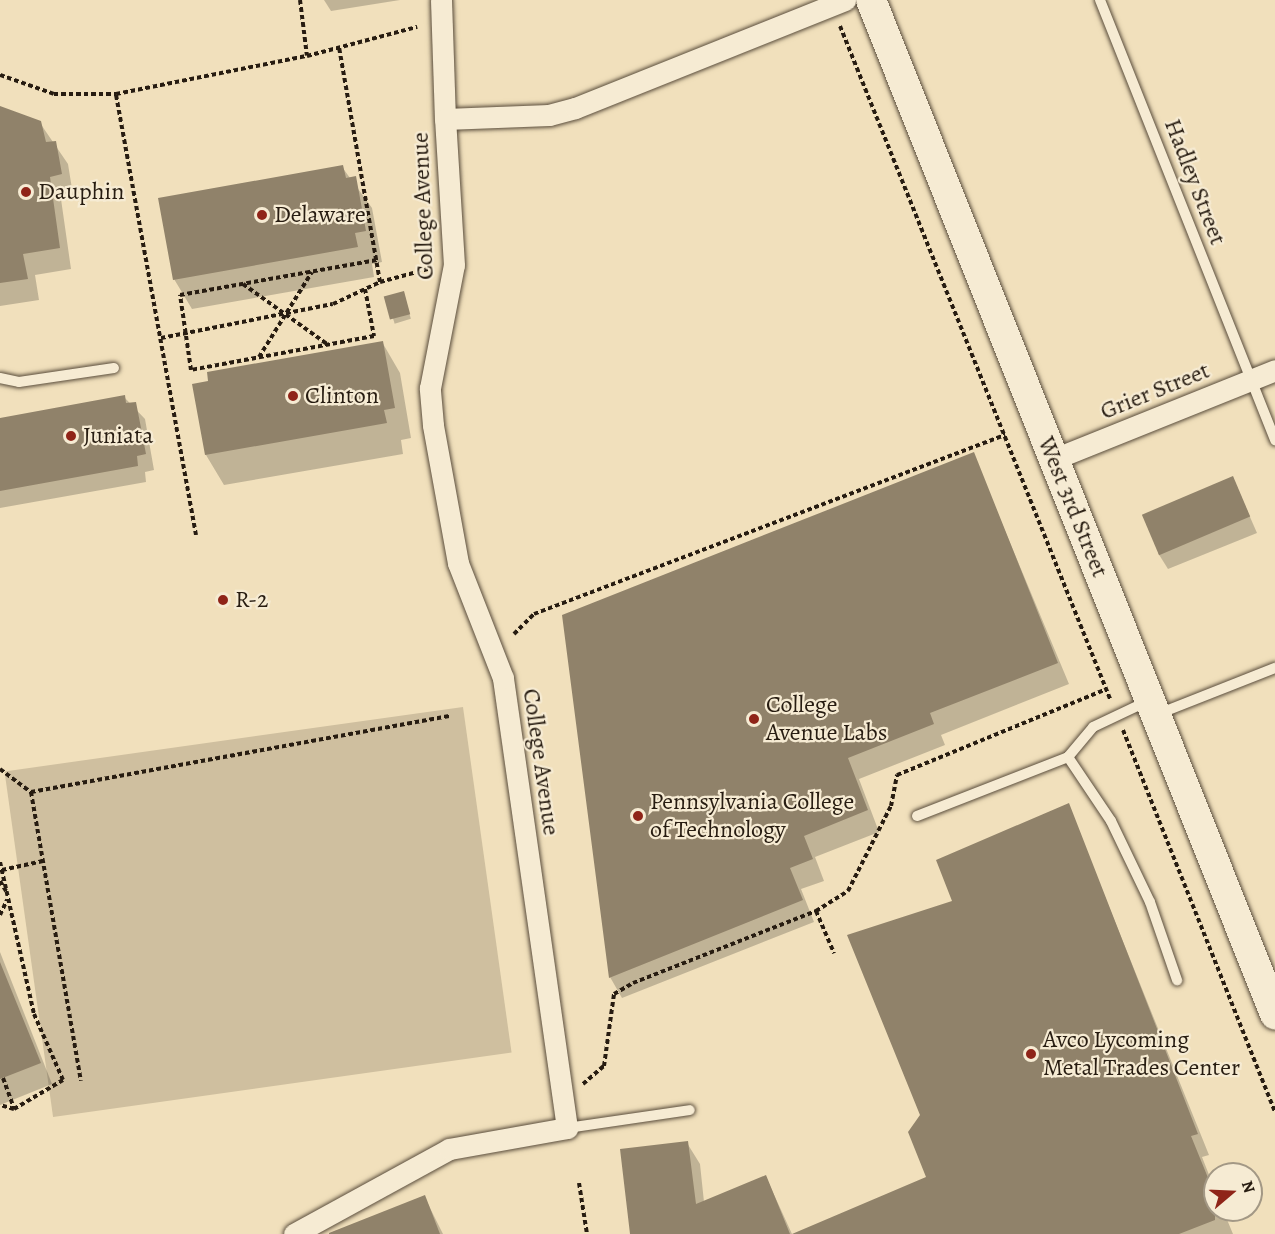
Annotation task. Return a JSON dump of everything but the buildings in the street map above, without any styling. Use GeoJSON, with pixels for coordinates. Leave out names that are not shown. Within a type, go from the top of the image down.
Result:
{"type":"FeatureCollection","features":[{"type":"Feature","properties":{"kind":"main road","name":"West 3rd Street"},"geometry":{"type":"LineString","coordinates":[[871,0],[1274,1007]]}},
{"type":"Feature","properties":{"kind":"street","name":"College Avenue"},"geometry":{"type":"LineString","coordinates":[[441,0],[445,119],[454,265],[430,388],[434,425],[458,563],[503,678],[567,1128]]}},
{"type":"Feature","properties":{"kind":"street","name":"College Avenue"},"geometry":{"type":"LineString","coordinates":[[445,119],[549,115],[575,108],[838,3]]}},
{"type":"Feature","properties":{"kind":"street","name":"Grier Street"},"geometry":{"type":"LineString","coordinates":[[1054,459],[1275,370]]}},
{"type":"Feature","properties":{"kind":"street"},"geometry":{"type":"LineString","coordinates":[[294,1234],[449,1149],[567,1128]]}},
{"type":"Feature","properties":{"kind":"lane","name":"Hadley Street"},"geometry":{"type":"LineString","coordinates":[[1100,0],[1275,440]]}},
{"type":"Feature","properties":{"kind":"lane"},"geometry":{"type":"LineString","coordinates":[[0,378],[19,382],[114,368]]}},
{"type":"Feature","properties":{"kind":"lane"},"geometry":{"type":"LineString","coordinates":[[917,816],[1068,757],[1093,727],[1116,714],[1153,707],[1275,668]]}},
{"type":"Feature","properties":{"kind":"lane"},"geometry":{"type":"LineString","coordinates":[[1068,757],[1116,831],[1150,902],[1176,980]]}},
{"type":"Feature","properties":{"kind":"lane"},"geometry":{"type":"LineString","coordinates":[[567,1128],[690,1110]]}},
{"type":"Feature","properties":{"kind":"path"},"geometry":{"type":"LineString","coordinates":[[300,0],[307,56]]}},
{"type":"Feature","properties":{"kind":"path"},"geometry":{"type":"LineString","coordinates":[[838,3],[1005,435],[1275,1111]]}},
{"type":"Feature","properties":{"kind":"path"},"geometry":{"type":"LineString","coordinates":[[0,75],[54,94],[117,94],[307,56],[417,27]]}},
{"type":"Feature","properties":{"kind":"path"},"geometry":{"type":"LineString","coordinates":[[339,47],[381,282]]}},
{"type":"Feature","properties":{"kind":"path"},"geometry":{"type":"LineString","coordinates":[[117,94],[196,535]]}},
{"type":"Feature","properties":{"kind":"path"},"geometry":{"type":"LineString","coordinates":[[365,289],[374,336],[190,370],[180,295],[377,260]]}},
{"type":"Feature","properties":{"kind":"path"},"geometry":{"type":"LineString","coordinates":[[161,338],[333,304],[381,282],[435,267]]}},
{"type":"Feature","properties":{"kind":"path"},"geometry":{"type":"LineString","coordinates":[[259,358],[313,271]]}},
{"type":"Feature","properties":{"kind":"path"},"geometry":{"type":"LineString","coordinates":[[242,283],[327,345]]}},
{"type":"Feature","properties":{"kind":"path"},"geometry":{"type":"LineString","coordinates":[[514,634],[534,614],[1005,435]]}},
{"type":"Feature","properties":{"kind":"path"},"geometry":{"type":"LineString","coordinates":[[580,1086],[604,1066],[614,994],[816,911],[848,891],[891,806],[897,775],[1107,689]]}},
{"type":"Feature","properties":{"kind":"path"},"geometry":{"type":"LineString","coordinates":[[31,792],[449,716]]}},
{"type":"Feature","properties":{"kind":"path"},"geometry":{"type":"LineString","coordinates":[[0,769],[31,792],[81,1081]]}},
{"type":"Feature","properties":{"kind":"path"},"geometry":{"type":"LineString","coordinates":[[2,870],[43,861]]}},
{"type":"Feature","properties":{"kind":"path"},"geometry":{"type":"LineString","coordinates":[[0,862],[9,896],[13,938],[33,1014],[63,1080],[14,1109],[0,1105]]}},
{"type":"Feature","properties":{"kind":"path"},"geometry":{"type":"LineString","coordinates":[[0,881],[9,896]]}},
{"type":"Feature","properties":{"kind":"path"},"geometry":{"type":"LineString","coordinates":[[0,915],[9,896]]}},
{"type":"Feature","properties":{"kind":"path"},"geometry":{"type":"LineString","coordinates":[[816,911],[834,953]]}},
{"type":"Feature","properties":{"kind":"path"},"geometry":{"type":"LineString","coordinates":[[3,1078],[14,1109]]}},
{"type":"Feature","properties":{"kind":"path"},"geometry":{"type":"LineString","coordinates":[[579,1183],[587,1234]]}},
{"type":"Feature","properties":{"kind":"shaded area"},"geometry":{"type":"Polygon","coordinates":[[[463,707],[512,1053],[53,1117],[5,771],[463,707]]]}},
{"type":"Feature","properties":{"kind":"place","name":"Dauphin"},"geometry":{"type":"Point","coordinates":[26,192]}},
{"type":"Feature","properties":{"kind":"place","name":"Delaware"},"geometry":{"type":"Point","coordinates":[262,215]}},
{"type":"Feature","properties":{"kind":"place","name":"Clinton"},"geometry":{"type":"Point","coordinates":[293,396]}},
{"type":"Feature","properties":{"kind":"place","name":"Juniata"},"geometry":{"type":"Point","coordinates":[71,436]}},
{"type":"Feature","properties":{"kind":"place","name":"R-2"},"geometry":{"type":"Point","coordinates":[223,600]}},
{"type":"Feature","properties":{"kind":"place","name":"College Avenue Labs"},"geometry":{"type":"Point","coordinates":[754,719]}},
{"type":"Feature","properties":{"kind":"place","name":"Pennsylvania College of Technology"},"geometry":{"type":"Point","coordinates":[638,816]}},
{"type":"Feature","properties":{"kind":"place","name":"Avco Lycoming Metal Trades Center"},"geometry":{"type":"Point","coordinates":[1031,1054]}}]}
